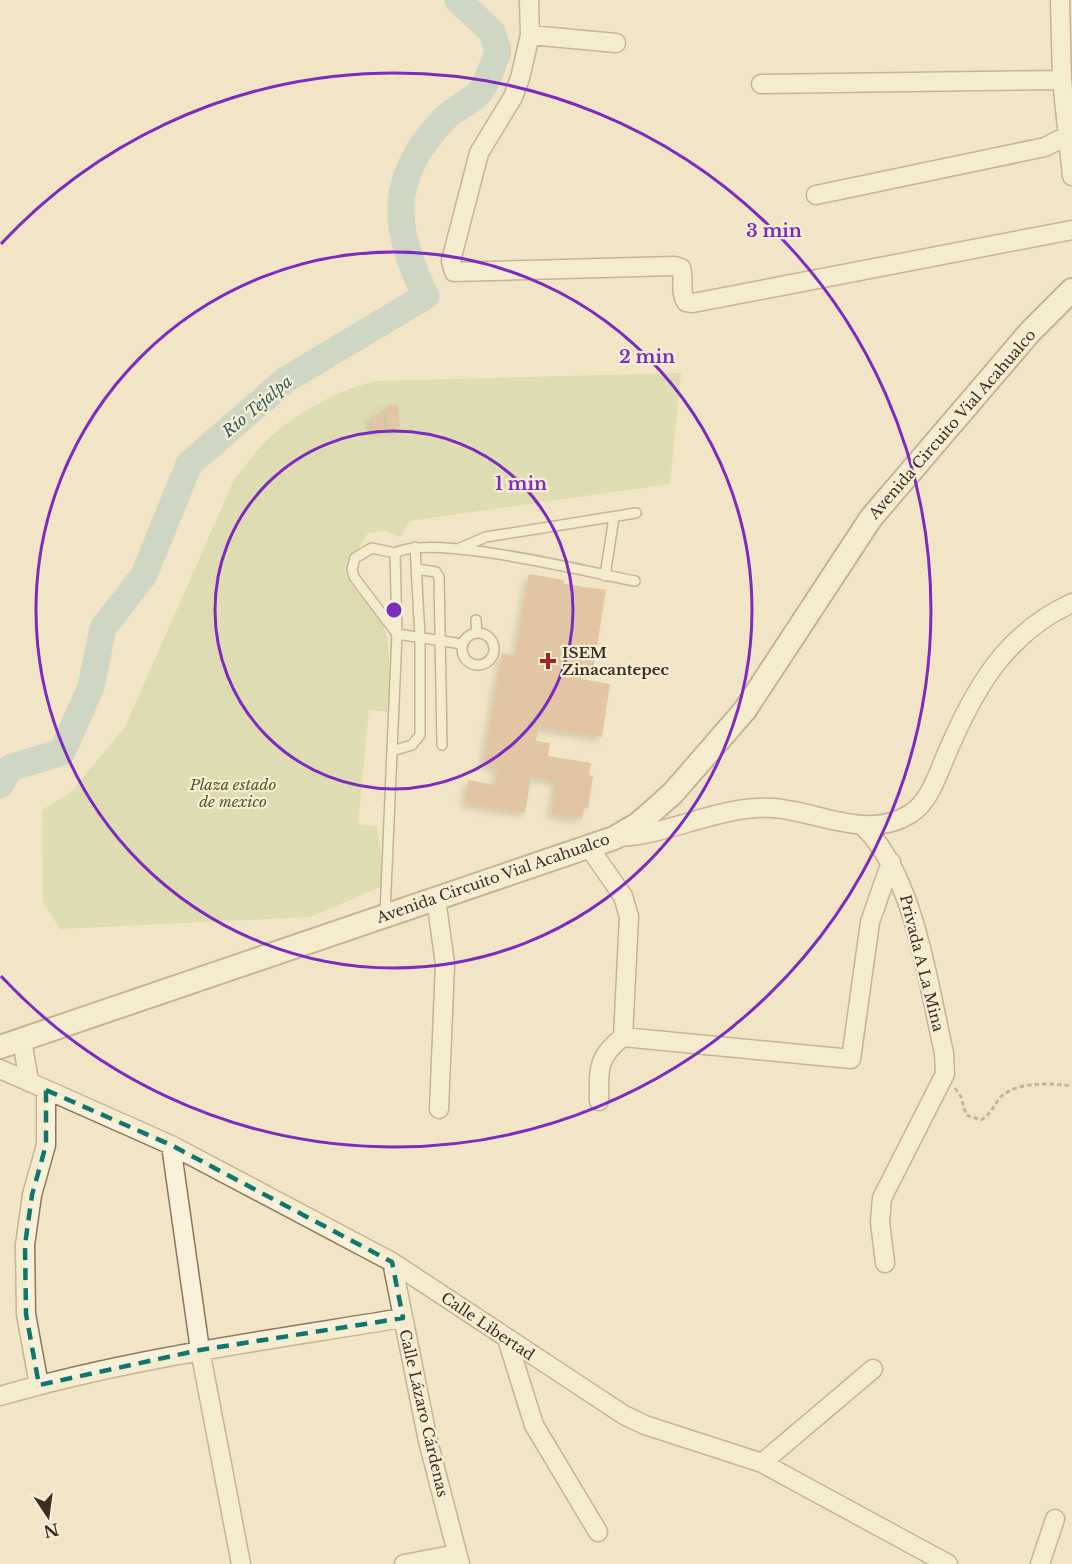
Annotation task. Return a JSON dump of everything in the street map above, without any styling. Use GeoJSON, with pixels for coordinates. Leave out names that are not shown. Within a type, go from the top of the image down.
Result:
{"type":"FeatureCollection","features":[{"type":"Feature","properties":{"kind":"street"},"geometry":{"type":"LineString","coordinates":[[529,0],[530,35],[520,78],[513,97],[479,153],[451,261],[454,272],[675,266],[681,268],[683,274],[682,295],[686,302],[693,303],[1072,230]]}},
{"type":"Feature","properties":{"kind":"street"},"geometry":{"type":"LineString","coordinates":[[1060,0],[1062,80],[1071,133],[1072,176]]}},
{"type":"Feature","properties":{"kind":"street"},"geometry":{"type":"LineString","coordinates":[[530,35],[616,44]]}},
{"type":"Feature","properties":{"kind":"street"},"geometry":{"type":"LineString","coordinates":[[761,84],[1062,80]]}},
{"type":"Feature","properties":{"kind":"street"},"geometry":{"type":"LineString","coordinates":[[816,195],[1045,147],[1071,133]]}},
{"type":"Feature","properties":{"kind":"street","name":"Avenida Circuito Vial Acahualco"},"geometry":{"type":"LineString","coordinates":[[0,1047],[614,838],[638,824],[673,793],[738,718],[783,655],[842,559],[884,502],[1030,332],[1072,290]]}},
{"type":"Feature","properties":{"kind":"street"},"geometry":{"type":"LineString","coordinates":[[614,838],[631,837],[722,814],[769,808],[793,810],[864,827],[901,819],[922,803],[978,687],[994,664],[1030,627],[1072,603]]}},
{"type":"Feature","properties":{"kind":"street","name":"Privada A La Mina"},"geometry":{"type":"LineString","coordinates":[[864,827],[891,862],[907,903],[944,1053],[945,1074]]}},
{"type":"Feature","properties":{"kind":"street"},"geometry":{"type":"LineString","coordinates":[[588,846],[623,896],[629,917],[623,1037]]}},
{"type":"Feature","properties":{"kind":"street"},"geometry":{"type":"LineString","coordinates":[[599,1101],[599,1063],[609,1048],[623,1037],[851,1059],[870,922],[891,862]]}},
{"type":"Feature","properties":{"kind":"street"},"geometry":{"type":"LineString","coordinates":[[436,899],[445,964],[439,1109]]}},
{"type":"Feature","properties":{"kind":"street"},"geometry":{"type":"LineString","coordinates":[[22,1040],[28,1081]]}},
{"type":"Feature","properties":{"kind":"street","name":"Calle Libertad"},"geometry":{"type":"LineString","coordinates":[[0,1069],[171,1145],[392,1262],[624,1415],[645,1425],[762,1463],[948,1564]]}},
{"type":"Feature","properties":{"kind":"street"},"geometry":{"type":"LineString","coordinates":[[885,1263],[880,1222],[882,1198],[945,1074]]}},
{"type":"Feature","properties":{"kind":"street"},"geometry":{"type":"LineString","coordinates":[[39,1385],[26,1314],[24,1256],[32,1195],[46,1145],[46,1090]]}},
{"type":"Feature","properties":{"kind":"street"},"geometry":{"type":"LineString","coordinates":[[171,1145],[200,1350],[241,1564]]}},
{"type":"Feature","properties":{"kind":"street","name":"Calle Lázaro Cárdenas"},"geometry":{"type":"LineString","coordinates":[[392,1262],[428,1441],[458,1559]]}},
{"type":"Feature","properties":{"kind":"street"},"geometry":{"type":"LineString","coordinates":[[0,1396],[39,1385],[200,1350],[403,1318]]}},
{"type":"Feature","properties":{"kind":"street"},"geometry":{"type":"LineString","coordinates":[[507,1339],[534,1425],[598,1532]]}},
{"type":"Feature","properties":{"kind":"street"},"geometry":{"type":"LineString","coordinates":[[762,1463],[873,1369]]}},
{"type":"Feature","properties":{"kind":"street"},"geometry":{"type":"LineString","coordinates":[[1040,1564],[1055,1519]]}},
{"type":"Feature","properties":{"kind":"street"},"geometry":{"type":"LineString","coordinates":[[404,1564],[458,1559]]}},
{"type":"Feature","properties":{"kind":"lane"},"geometry":{"type":"LineString","coordinates":[[460,548],[486,537],[636,513]]}},
{"type":"Feature","properties":{"kind":"lane"},"geometry":{"type":"LineString","coordinates":[[605,576],[614,517]]}},
{"type":"Feature","properties":{"kind":"lane"},"geometry":{"type":"LineString","coordinates":[[392,751],[412,745],[420,735],[420,637],[415,547]]}},
{"type":"Feature","properties":{"kind":"lane"},"geometry":{"type":"LineString","coordinates":[[462,644],[397,634],[354,577],[352,568],[355,558],[365,550],[380,548],[394,553],[415,547],[460,548],[635,581]]}},
{"type":"Feature","properties":{"kind":"lane"},"geometry":{"type":"LineString","coordinates":[[385,916],[397,634],[394,553]]}},
{"type":"Feature","properties":{"kind":"lane"},"geometry":{"type":"LineString","coordinates":[[417,569],[436,572],[439,577],[442,745]]}},
{"type":"Feature","properties":{"kind":"lane"},"geometry":{"type":"LineString","coordinates":[[476,620],[477,633]]}},
{"type":"Feature","properties":{"kind":"lane"},"geometry":{"type":"LineString","coordinates":[[477,633],[492,640],[494,651],[489,661],[478,665],[469,662],[462,654],[462,644],[468,636],[477,633]]}},
{"type":"Feature","properties":{"kind":"path"},"geometry":{"type":"LineString","coordinates":[[945,1074],[961,1097],[966,1115],[974,1120],[987,1117],[999,1099],[1013,1089],[1035,1085],[1072,1086]]}},
{"type":"Feature","properties":{"kind":"highlighted area"},"geometry":{"type":"Polygon","coordinates":[[[46,1090],[171,1145],[392,1262],[403,1318],[200,1350],[39,1385],[26,1314],[25,1245],[32,1195],[46,1145],[46,1090]]]}},
{"type":"Feature","properties":{"kind":"green space","name":"Plaza estado de mexico"},"geometry":{"type":"Polygon","coordinates":[[[681,373],[670,484],[409,521],[401,537],[384,531],[368,533],[345,571],[351,584],[378,615],[387,637],[389,650],[387,712],[369,710],[358,824],[377,826],[385,885],[310,917],[60,929],[43,902],[42,810],[70,793],[125,727],[234,480],[271,436],[298,415],[329,398],[376,381],[681,373]]]}},
{"type":"Feature","properties":{"kind":"building"},"geometry":{"type":"Polygon","coordinates":[[[398,405],[400,427],[387,428],[385,406],[398,405]]]}},
{"type":"Feature","properties":{"kind":"building"},"geometry":{"type":"Polygon","coordinates":[[[383,414],[384,429],[373,430],[371,416],[383,414]]]}},
{"type":"Feature","properties":{"kind":"building"},"geometry":{"type":"Polygon","coordinates":[[[529,574],[564,580],[564,584],[606,590],[593,671],[583,669],[581,679],[610,684],[602,737],[538,727],[536,741],[550,743],[548,756],[591,763],[589,775],[593,776],[588,809],[584,808],[582,819],[551,814],[556,781],[531,777],[525,813],[465,803],[468,780],[495,785],[498,767],[483,764],[502,653],[515,655],[529,574]]]}},
{"type":"Feature","properties":{"kind":"waterway","name":"Río Tejalpa"},"geometry":{"type":"LineString","coordinates":[[0,785],[10,768],[62,752],[91,687],[103,628],[144,575],[189,464],[287,379],[426,296],[406,247],[401,202],[405,181],[413,160],[427,139],[446,117],[480,92],[498,51],[492,32],[458,0]]}},
{"type":"Feature","properties":{"kind":"place","name":"ISEM Zinacantepec"},"geometry":{"type":"Point","coordinates":[548,661]}}]}
